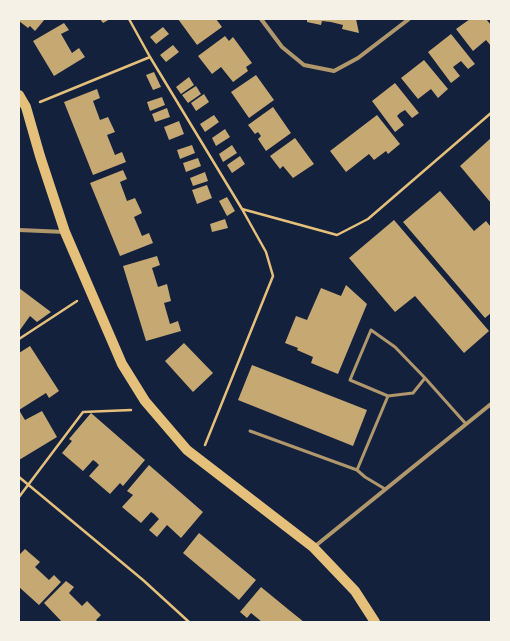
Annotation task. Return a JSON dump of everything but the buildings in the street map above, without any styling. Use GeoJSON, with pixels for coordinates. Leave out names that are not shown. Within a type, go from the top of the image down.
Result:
{"type":"FeatureCollection","features":[{"type":"Feature","properties":{"kind":"main road"},"geometry":{"type":"LineString","coordinates":[[19,95],[26,108],[65,232],[122,364],[145,401],[187,450],[313,547],[355,592],[375,622]]}},
{"type":"Feature","properties":{"kind":"street"},"geometry":{"type":"LineString","coordinates":[[261,19],[282,48],[304,66],[334,71],[358,58],[409,19]]}},
{"type":"Feature","properties":{"kind":"street"},"geometry":{"type":"LineString","coordinates":[[19,230],[65,232]]}},
{"type":"Feature","properties":{"kind":"street"},"geometry":{"type":"LineString","coordinates":[[313,547],[491,404]]}},
{"type":"Feature","properties":{"kind":"lane"},"geometry":{"type":"LineString","coordinates":[[425,378],[413,393],[388,396],[350,380],[371,330],[395,347],[425,378],[466,424]]}},
{"type":"Feature","properties":{"kind":"lane"},"geometry":{"type":"LineString","coordinates":[[357,470],[388,396]]}},
{"type":"Feature","properties":{"kind":"lane"},"geometry":{"type":"LineString","coordinates":[[250,431],[357,470],[365,477],[385,489]]}},
{"type":"Feature","properties":{"kind":"path"},"geometry":{"type":"LineString","coordinates":[[129,19],[150,57],[242,209],[266,252],[273,276],[199,460]]}},
{"type":"Feature","properties":{"kind":"path"},"geometry":{"type":"LineString","coordinates":[[26,108],[150,57]]}},
{"type":"Feature","properties":{"kind":"path"},"geometry":{"type":"LineString","coordinates":[[242,209],[338,235],[368,219],[491,113]]}},
{"type":"Feature","properties":{"kind":"path"},"geometry":{"type":"LineString","coordinates":[[19,339],[91,292]]}},
{"type":"Feature","properties":{"kind":"path"},"geometry":{"type":"LineString","coordinates":[[19,497],[83,412],[152,409]]}},
{"type":"Feature","properties":{"kind":"path"},"geometry":{"type":"LineString","coordinates":[[19,477],[143,580],[189,622]]}}]}
